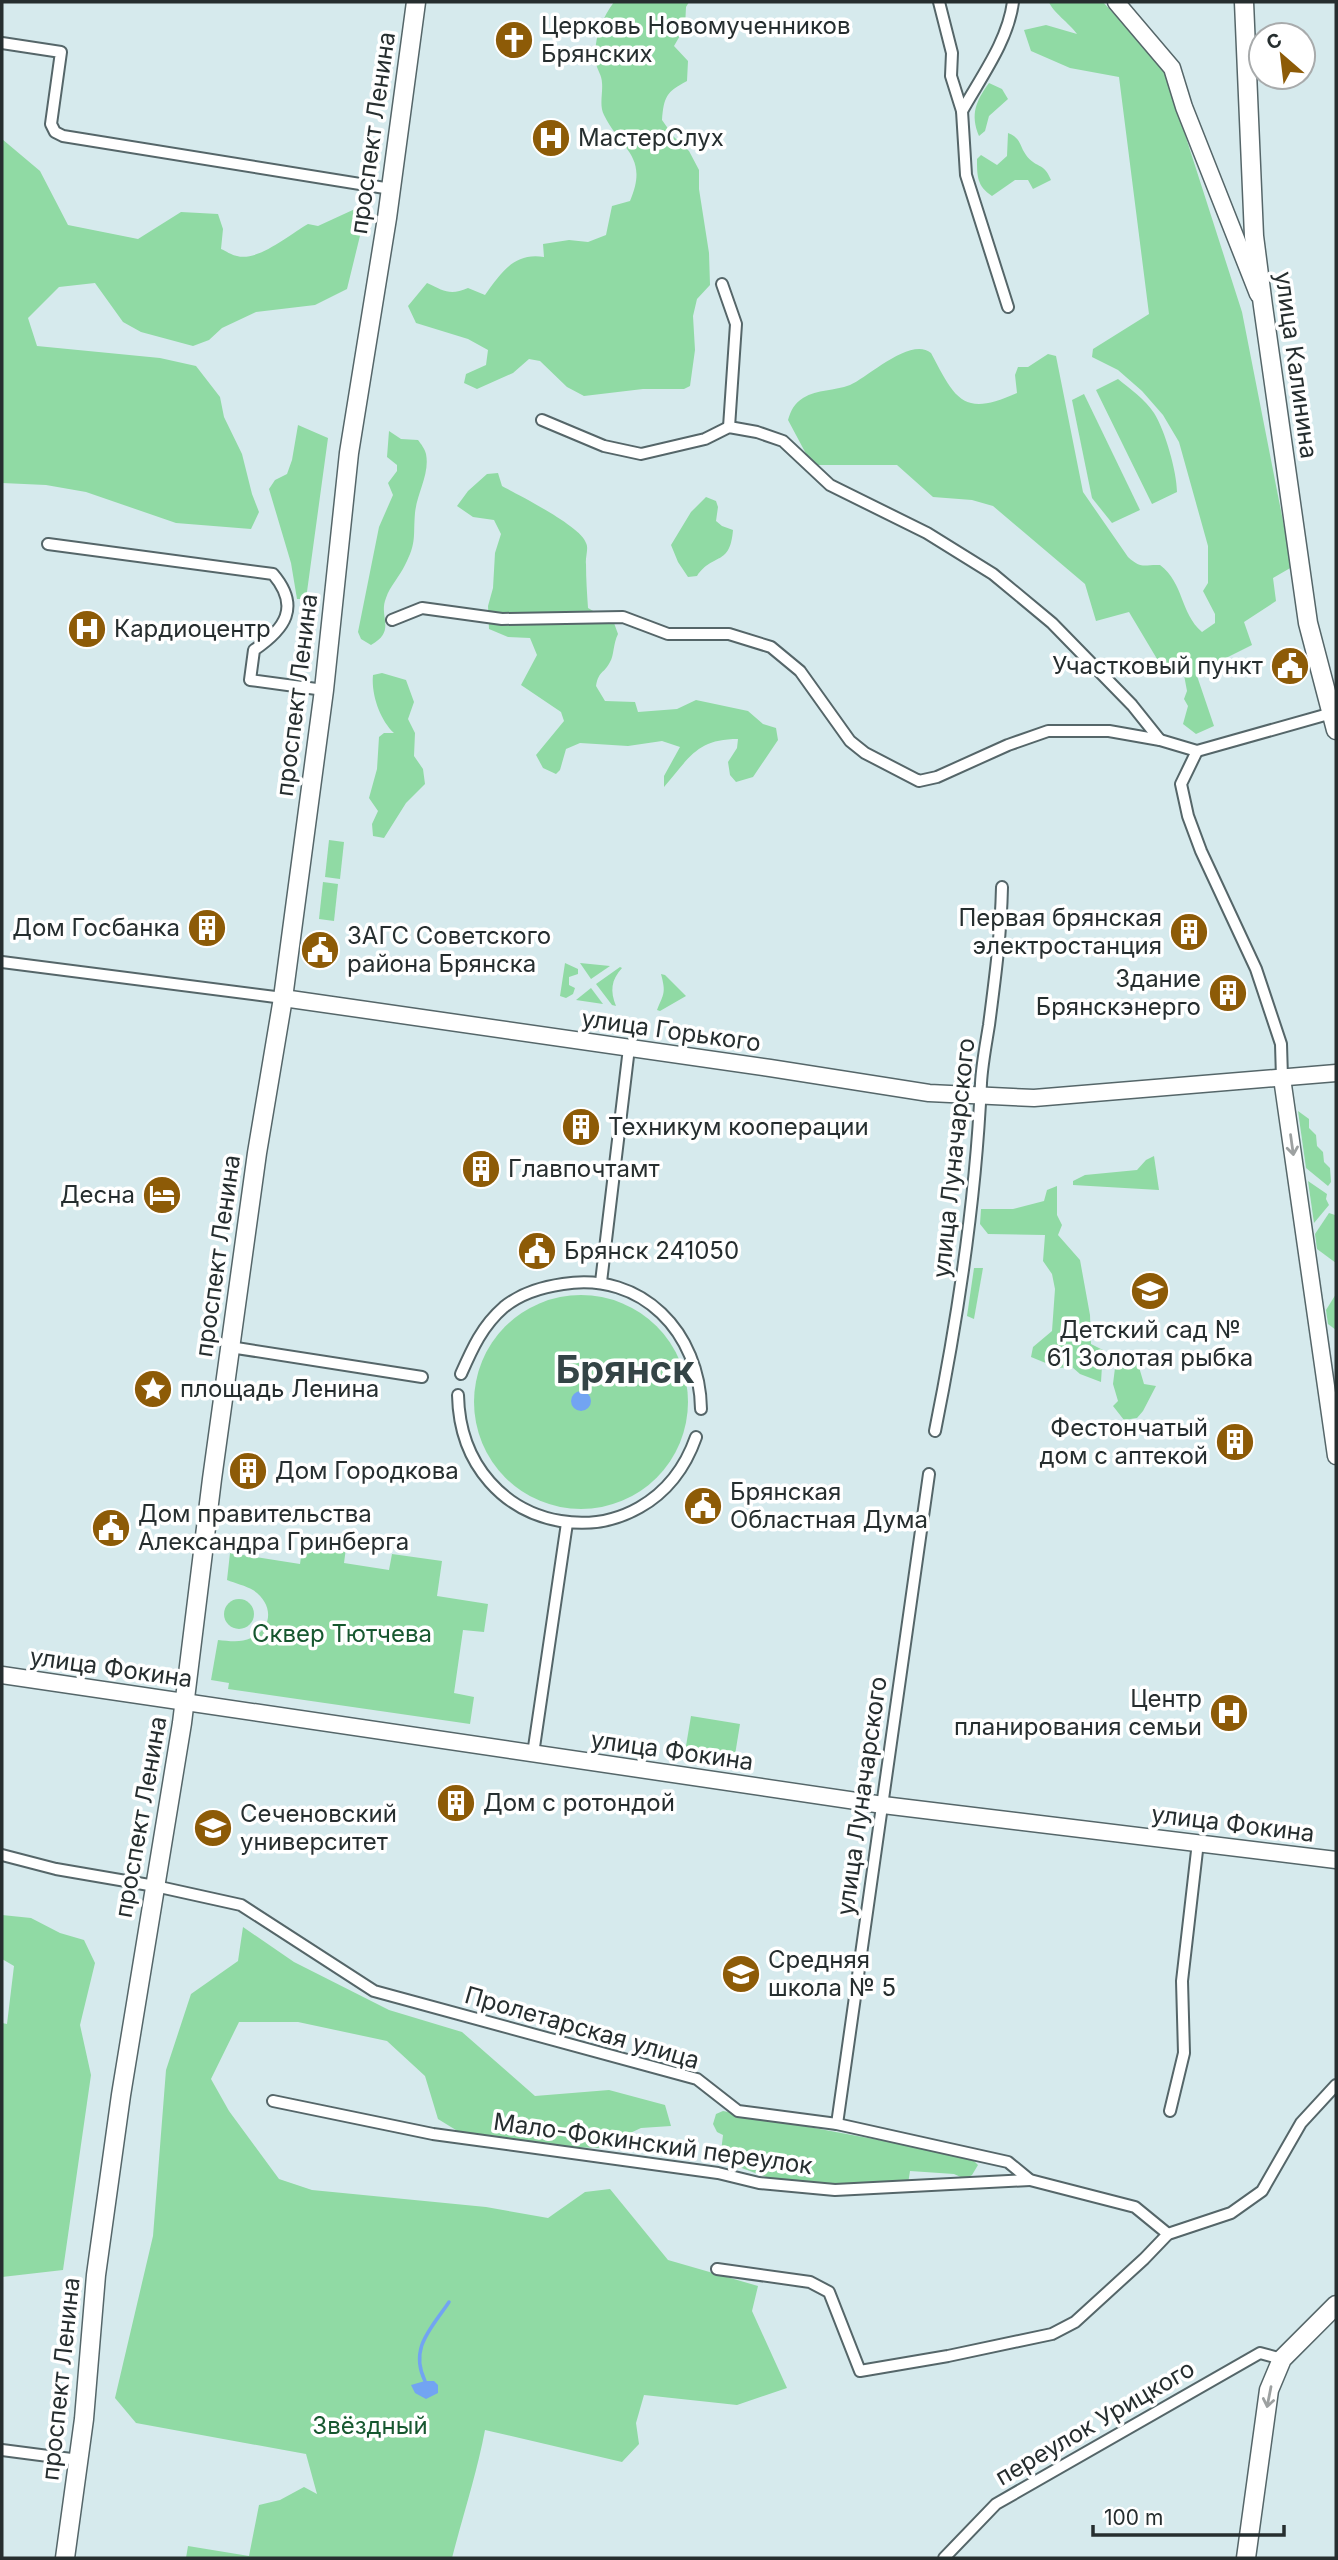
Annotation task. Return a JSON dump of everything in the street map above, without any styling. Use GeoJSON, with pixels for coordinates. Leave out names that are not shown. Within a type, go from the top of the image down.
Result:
{"type":"FeatureCollection","features":[{"type":"Feature","properties":{"kind":"main road","name":"проспект Ленина"},"geometry":{"type":"LineString","coordinates":[[65,2558],[79,2460],[96,2275],[121,2095],[185,1701],[230,1347],[257,1153],[283,998],[324,690],[349,453],[391,189],[416,2]]}},
{"type":"Feature","properties":{"kind":"main road","name":"улица Калинина"},"geometry":{"type":"LineString","coordinates":[[1244,2],[1254,236],[1262,306],[1308,623],[1334,721]]}},
{"type":"Feature","properties":{"kind":"main road"},"geometry":{"type":"LineString","coordinates":[[1246,2558],[1269,2390],[1282,2360],[1336,2305]]}},
{"type":"Feature","properties":{"kind":"street"},"geometry":{"type":"LineString","coordinates":[[939,2],[953,53],[951,76],[962,111],[966,176],[1008,307]]}},
{"type":"Feature","properties":{"kind":"street"},"geometry":{"type":"LineString","coordinates":[[962,111],[1000,44],[1012,16],[1013,2]]}},
{"type":"Feature","properties":{"kind":"street"},"geometry":{"type":"LineString","coordinates":[[1116,2],[1172,68],[1184,107],[1262,306]]}},
{"type":"Feature","properties":{"kind":"street"},"geometry":{"type":"LineString","coordinates":[[2,43],[61,52],[51,124],[55,132],[63,136],[391,189]]}},
{"type":"Feature","properties":{"kind":"street"},"geometry":{"type":"LineString","coordinates":[[722,284],[736,324],[729,427]]}},
{"type":"Feature","properties":{"kind":"street"},"geometry":{"type":"LineString","coordinates":[[542,421],[604,446],[641,454],[705,439],[729,427],[757,432],[783,441],[830,485],[927,533],[993,574],[1052,623],[1132,705],[1160,740]]}},
{"type":"Feature","properties":{"kind":"street"},"geometry":{"type":"LineString","coordinates":[[48,544],[273,574],[285,588],[288,607],[283,625],[272,638],[254,650],[250,680],[324,690]]}},
{"type":"Feature","properties":{"kind":"street"},"geometry":{"type":"LineString","coordinates":[[392,620],[422,608],[502,619],[623,617],[668,634],[729,634],[771,647],[800,671],[850,741],[865,754],[919,781],[937,778],[1008,745],[1048,732],[1109,731],[1160,740],[1197,751],[1334,721]]}},
{"type":"Feature","properties":{"kind":"street"},"geometry":{"type":"LineString","coordinates":[[1197,751],[1181,785],[1188,816],[1201,851],[1256,969],[1281,1044],[1282,1078],[1336,1456]]}},
{"type":"Feature","properties":{"kind":"street","name":"улица Луначарского"},"geometry":{"type":"LineString","coordinates":[[935,1432],[962,1278],[982,1095],[981,1083],[1002,934],[1002,887]]}},
{"type":"Feature","properties":{"kind":"street","name":"улица Горького"},"geometry":{"type":"LineString","coordinates":[[2,962],[283,998],[929,1093],[1034,1098],[1336,1073]]}},
{"type":"Feature","properties":{"kind":"street"},"geometry":{"type":"LineString","coordinates":[[601,1282],[629,1048]]}},
{"type":"Feature","properties":{"kind":"street"},"geometry":{"type":"LineString","coordinates":[[461,1374],[477,1336],[505,1306],[541,1287],[582,1280],[601,1282],[620,1287],[654,1306],[681,1335],[697,1371],[701,1409]]}},
{"type":"Feature","properties":{"kind":"street"},"geometry":{"type":"LineString","coordinates":[[230,1347],[422,1377]]}},
{"type":"Feature","properties":{"kind":"street"},"geometry":{"type":"LineString","coordinates":[[458,1395],[458,1415],[470,1455],[493,1488],[527,1512],[567,1523],[606,1521],[642,1506],[672,1481],[696,1437]]}},
{"type":"Feature","properties":{"kind":"street","name":"улица Луначарского"},"geometry":{"type":"LineString","coordinates":[[837,2124],[929,1474]]}},
{"type":"Feature","properties":{"kind":"street"},"geometry":{"type":"LineString","coordinates":[[533,1754],[567,1523]]}},
{"type":"Feature","properties":{"kind":"street","name":"улица Фокина"},"geometry":{"type":"LineString","coordinates":[[2,1675],[883,1805],[1336,1860]]}},
{"type":"Feature","properties":{"kind":"street"},"geometry":{"type":"LineString","coordinates":[[1170,2111],[1184,2053],[1182,1981],[1198,1842]]}},
{"type":"Feature","properties":{"kind":"street","name":"Пролетарская улица"},"geometry":{"type":"LineString","coordinates":[[2,1855],[56,1869],[155,1886],[241,1905],[374,1991],[697,2079],[738,2111],[837,2124],[1007,2162],[1030,2180],[1135,2207],[1168,2234]]}},
{"type":"Feature","properties":{"kind":"street"},"geometry":{"type":"LineString","coordinates":[[717,2269],[810,2282],[829,2292],[860,2371],[1052,2334],[1074,2322],[1168,2234],[1231,2213],[1262,2191],[1301,2123],[1336,2085]]}},
{"type":"Feature","properties":{"kind":"street","name":"Мало-Фокинский переулок"},"geometry":{"type":"LineString","coordinates":[[273,2101],[433,2134],[718,2173],[759,2183],[835,2190],[1030,2180]]}},
{"type":"Feature","properties":{"kind":"street","name":"переулок Урицкого"},"geometry":{"type":"LineString","coordinates":[[944,2558],[996,2504],[1260,2353],[1282,2360]]}},
{"type":"Feature","properties":{"kind":"street"},"geometry":{"type":"LineString","coordinates":[[2,2450],[79,2460]]}},
{"type":"Feature","properties":{"kind":"green space"},"geometry":{"type":"Polygon","coordinates":[[[614,2],[689,2],[686,7],[685,27],[674,46],[688,61],[687,81],[667,96],[662,120],[674,137],[689,151],[699,170],[699,189],[709,253],[710,285],[697,299],[693,316],[695,350],[690,386],[684,389],[643,389],[584,396],[567,387],[540,361],[529,359],[513,373],[477,389],[464,383],[466,374],[486,365],[488,350],[468,339],[416,323],[408,306],[427,283],[447,292],[468,288],[485,295],[503,272],[516,261],[534,256],[544,257],[543,244],[569,240],[588,242],[606,235],[612,206],[630,201],[635,186],[635,164],[603,111],[602,80],[596,63],[599,31],[614,2]]]}},
{"type":"Feature","properties":{"kind":"green space"},"geometry":{"type":"Polygon","coordinates":[[[1049,2],[1103,2],[1164,69],[1242,312],[1292,567],[1273,578],[1276,601],[1244,622],[1252,645],[1196,673],[1214,726],[1196,734],[1183,724],[1188,706],[1184,699],[1187,691],[1184,675],[1166,674],[1129,612],[1096,621],[1085,584],[993,506],[972,500],[933,497],[897,465],[812,465],[788,420],[793,408],[803,398],[850,385],[890,360],[912,350],[923,349],[931,353],[947,382],[962,399],[984,404],[1017,393],[1015,375],[1018,367],[1028,367],[1048,354],[1056,356],[1083,492],[1128,557],[1140,565],[1160,565],[1168,572],[1190,616],[1202,632],[1215,623],[1215,614],[1203,591],[1208,583],[1208,546],[1179,442],[1163,415],[1142,391],[1118,370],[1092,357],[1093,349],[1149,314],[1119,77],[1070,68],[1031,51],[1024,30],[1046,25],[1077,34],[1049,2]]]}},
{"type":"Feature","properties":{"kind":"green space"},"geometry":{"type":"Polygon","coordinates":[[[989,83],[1002,89],[1008,99],[989,116],[985,131],[979,136],[975,121],[976,108],[989,83]]]}},
{"type":"Feature","properties":{"kind":"green space"},"geometry":{"type":"Polygon","coordinates":[[[1008,133],[1018,140],[1026,155],[1045,170],[1051,180],[1033,189],[1028,180],[1015,180],[992,196],[979,180],[977,159],[981,155],[997,165],[1007,156],[1008,133]]]}},
{"type":"Feature","properties":{"kind":"green space"},"geometry":{"type":"Polygon","coordinates":[[[2,139],[40,171],[68,225],[138,239],[181,212],[218,214],[223,229],[221,249],[245,257],[274,246],[308,224],[318,226],[368,203],[347,289],[315,305],[256,312],[222,328],[209,340],[193,346],[141,332],[123,322],[95,283],[59,287],[28,318],[37,346],[160,358],[196,366],[220,397],[224,417],[242,454],[259,512],[251,529],[176,523],[86,492],[46,485],[2,483],[2,139]]]}},
{"type":"Feature","properties":{"kind":"green space"},"geometry":{"type":"Polygon","coordinates":[[[1118,379],[1154,413],[1170,451],[1177,492],[1152,504],[1096,390],[1118,379]]]}},
{"type":"Feature","properties":{"kind":"green space"},"geometry":{"type":"Polygon","coordinates":[[[1084,394],[1140,510],[1112,523],[1092,498],[1072,400],[1084,394]]]}},
{"type":"Feature","properties":{"kind":"green space"},"geometry":{"type":"Polygon","coordinates":[[[298,425],[328,438],[306,599],[297,599],[291,563],[269,489],[275,480],[287,474],[298,425]]]}},
{"type":"Feature","properties":{"kind":"green space"},"geometry":{"type":"Polygon","coordinates":[[[389,431],[401,439],[418,440],[427,461],[416,506],[411,550],[386,598],[383,634],[371,645],[361,639],[358,632],[379,527],[393,495],[388,483],[397,471],[397,465],[387,457],[389,431]]]}},
{"type":"Feature","properties":{"kind":"green space"},"geometry":{"type":"Polygon","coordinates":[[[498,473],[502,486],[573,528],[586,543],[588,608],[614,623],[618,634],[611,659],[596,686],[605,701],[635,702],[638,712],[677,709],[696,700],[748,711],[763,724],[776,728],[778,740],[753,777],[736,782],[730,775],[728,762],[737,748],[738,739],[703,746],[664,787],[664,776],[680,747],[662,741],[628,746],[580,743],[566,749],[560,770],[556,774],[543,768],[536,755],[564,721],[561,712],[521,685],[537,655],[530,638],[508,637],[489,629],[488,606],[493,588],[495,553],[501,534],[494,520],[473,517],[457,506],[468,491],[487,474],[498,473]]]}},
{"type":"Feature","properties":{"kind":"green space"},"geometry":{"type":"Polygon","coordinates":[[[706,497],[716,501],[716,521],[733,530],[731,542],[725,554],[697,576],[688,577],[671,545],[691,512],[706,497]]]}},
{"type":"Feature","properties":{"kind":"green space"},"geometry":{"type":"Polygon","coordinates":[[[382,673],[406,680],[414,702],[408,719],[415,733],[414,756],[423,769],[425,784],[406,803],[384,838],[373,836],[372,824],[378,811],[369,798],[377,769],[379,737],[384,733],[394,733],[377,706],[373,690],[373,675],[382,673]]]}},
{"type":"Feature","properties":{"kind":"green space"},"geometry":{"type":"Polygon","coordinates":[[[329,840],[344,842],[340,879],[325,877],[329,840]]]}},
{"type":"Feature","properties":{"kind":"green space"},"geometry":{"type":"Polygon","coordinates":[[[323,882],[338,884],[334,921],[319,919],[323,882]]]}},
{"type":"Feature","properties":{"kind":"green space"},"geometry":{"type":"Polygon","coordinates":[[[565,963],[578,969],[578,974],[569,977],[569,985],[575,988],[573,994],[566,998],[560,996],[565,963]]]}},
{"type":"Feature","properties":{"kind":"green space"},"geometry":{"type":"Polygon","coordinates":[[[580,963],[610,966],[591,979],[580,963]]]}},
{"type":"Feature","properties":{"kind":"green space"},"geometry":{"type":"Polygon","coordinates":[[[622,968],[613,986],[616,1006],[612,1005],[596,984],[622,968]]]}},
{"type":"Feature","properties":{"kind":"green space"},"geometry":{"type":"Polygon","coordinates":[[[661,974],[686,996],[660,1011],[657,1010],[664,989],[661,974]]]}},
{"type":"Feature","properties":{"kind":"green space"},"geometry":{"type":"Polygon","coordinates":[[[591,988],[603,1004],[576,1000],[591,988]]]}},
{"type":"Feature","properties":{"kind":"green space"},"geometry":{"type":"Polygon","coordinates":[[[1298,1111],[1309,1119],[1309,1128],[1316,1135],[1317,1146],[1323,1152],[1324,1162],[1330,1168],[1331,1182],[1328,1186],[1306,1168],[1298,1111]]]}},
{"type":"Feature","properties":{"kind":"green space"},"geometry":{"type":"Polygon","coordinates":[[[1154,1156],[1159,1190],[1073,1185],[1073,1181],[1085,1175],[1137,1170],[1154,1156]]]}},
{"type":"Feature","properties":{"kind":"green space"},"geometry":{"type":"Polygon","coordinates":[[[1308,1181],[1327,1194],[1329,1205],[1314,1223],[1308,1181]]]}},
{"type":"Feature","properties":{"kind":"green space"},"geometry":{"type":"Polygon","coordinates":[[[1057,1186],[1057,1215],[1062,1225],[1058,1235],[1080,1260],[1090,1315],[1091,1344],[1103,1350],[1101,1382],[1080,1374],[1072,1367],[1058,1368],[1031,1357],[1033,1347],[1052,1331],[1055,1289],[1052,1274],[1043,1261],[1045,1235],[988,1234],[980,1224],[981,1209],[1013,1209],[1044,1201],[1047,1190],[1057,1186]]]}},
{"type":"Feature","properties":{"kind":"green space"},"geometry":{"type":"Polygon","coordinates":[[[1329,1213],[1335,1215],[1336,1263],[1317,1249],[1315,1234],[1329,1213]]]}},
{"type":"Feature","properties":{"kind":"green space"},"geometry":{"type":"Polygon","coordinates":[[[974,1268],[983,1268],[974,1319],[967,1316],[974,1268]]]}},
{"type":"Feature","properties":{"kind":"green space"},"geometry":{"type":"Polygon","coordinates":[[[1336,1294],[1336,1330],[1328,1324],[1326,1310],[1336,1294]]]}},
{"type":"Feature","properties":{"kind":"green space"},"geometry":{"type":"Polygon","coordinates":[[[581,1295],[622,1303],[640,1313],[656,1327],[670,1343],[680,1361],[688,1402],[680,1443],[670,1461],[656,1477],[640,1491],[622,1501],[581,1509],[540,1501],[522,1491],[506,1477],[492,1461],[482,1443],[474,1402],[482,1361],[492,1343],[506,1327],[522,1313],[540,1303],[581,1295]]]}},
{"type":"Feature","properties":{"kind":"green space"},"geometry":{"type":"Polygon","coordinates":[[[1117,1352],[1132,1353],[1136,1357],[1144,1384],[1156,1386],[1137,1418],[1124,1420],[1113,1406],[1118,1401],[1113,1384],[1117,1352]]]}},
{"type":"Feature","properties":{"kind":"green space","name":"Сквер Тютчева"},"geometry":{"type":"Polygon","coordinates":[[[303,1542],[346,1548],[344,1563],[389,1570],[392,1554],[442,1561],[437,1596],[488,1604],[484,1632],[463,1630],[454,1693],[474,1697],[470,1724],[228,1689],[229,1683],[211,1680],[218,1640],[247,1640],[259,1634],[267,1622],[267,1608],[260,1595],[227,1580],[230,1553],[300,1564],[303,1542]]]}},
{"type":"Feature","properties":{"kind":"green space"},"geometry":{"type":"Polygon","coordinates":[[[239,1599],[250,1603],[254,1614],[250,1625],[239,1629],[228,1625],[224,1614],[228,1603],[239,1599]]]}},
{"type":"Feature","properties":{"kind":"green space"},"geometry":{"type":"Polygon","coordinates":[[[691,1716],[740,1724],[734,1761],[685,1752],[691,1716]]]}},
{"type":"Feature","properties":{"kind":"green space"},"geometry":{"type":"Polygon","coordinates":[[[2,1915],[31,1918],[60,1933],[84,1940],[95,1963],[80,2025],[91,2075],[63,2270],[2,2277],[2,2023],[7,2024],[14,1966],[2,1959],[2,1915]]]}},
{"type":"Feature","properties":{"kind":"green space","name":"Звёздный"},"geometry":{"type":"Polygon","coordinates":[[[243,1927],[294,1962],[389,2010],[462,2032],[535,2096],[609,2090],[665,2105],[671,2126],[641,2128],[598,2148],[512,2145],[464,2135],[438,2119],[425,2076],[387,2041],[298,2022],[239,2022],[211,2079],[229,2111],[279,2179],[312,2190],[486,2207],[548,2218],[585,2192],[610,2189],[668,2260],[758,2286],[752,2311],[787,2388],[737,2405],[644,2395],[636,2423],[639,2444],[622,2462],[485,2430],[452,2558],[186,2558],[188,2546],[249,2556],[259,2505],[280,2500],[304,2487],[317,2494],[306,2454],[136,2423],[115,2398],[153,2236],[166,2070],[191,1994],[238,1961],[243,1927]]]}},
{"type":"Feature","properties":{"kind":"green space"},"geometry":{"type":"Polygon","coordinates":[[[723,2111],[970,2157],[978,2165],[972,2175],[965,2179],[954,2174],[910,2171],[908,2184],[835,2187],[769,2178],[720,2160],[723,2135],[717,2132],[713,2124],[716,2114],[723,2111]]]}},
{"type":"Feature","properties":{"kind":"water"},"geometry":{"type":"Polygon","coordinates":[[[577,1391],[585,1391],[591,1401],[585,1411],[577,1411],[571,1405],[571,1397],[577,1391]]]}},
{"type":"Feature","properties":{"kind":"water"},"geometry":{"type":"Polygon","coordinates":[[[434,2381],[438,2385],[438,2393],[426,2399],[415,2393],[411,2385],[434,2381]]]}},
{"type":"Feature","properties":{"kind":"waterway"},"geometry":{"type":"LineString","coordinates":[[425,2381],[419,2359],[424,2339],[449,2302]]}},
{"type":"Feature","properties":{"kind":"place","name":"Церковь Новомученников Брянских"},"geometry":{"type":"Point","coordinates":[514,40]}},
{"type":"Feature","properties":{"kind":"place","name":"МастерСлух"},"geometry":{"type":"Point","coordinates":[551,138]}},
{"type":"Feature","properties":{"kind":"place","name":"Кардиоцентр"},"geometry":{"type":"Point","coordinates":[87,629]}},
{"type":"Feature","properties":{"kind":"place","name":"Участковый пункт"},"geometry":{"type":"Point","coordinates":[1290,666]}},
{"type":"Feature","properties":{"kind":"place","name":"Дом Госбанка"},"geometry":{"type":"Point","coordinates":[207,928]}},
{"type":"Feature","properties":{"kind":"place","name":"Первая брянская электростанция"},"geometry":{"type":"Point","coordinates":[1189,932]}},
{"type":"Feature","properties":{"kind":"place","name":"ЗАГС Советского района Брянска"},"geometry":{"type":"Point","coordinates":[320,950]}},
{"type":"Feature","properties":{"kind":"place","name":"Здание Брянскэнерго"},"geometry":{"type":"Point","coordinates":[1228,993]}},
{"type":"Feature","properties":{"kind":"place","name":"Техникум кооперации"},"geometry":{"type":"Point","coordinates":[581,1127]}},
{"type":"Feature","properties":{"kind":"place","name":"Главпочтамт"},"geometry":{"type":"Point","coordinates":[481,1169]}},
{"type":"Feature","properties":{"kind":"place","name":"Десна"},"geometry":{"type":"Point","coordinates":[162,1195]}},
{"type":"Feature","properties":{"kind":"place","name":"Брянск 241050"},"geometry":{"type":"Point","coordinates":[537,1251]}},
{"type":"Feature","properties":{"kind":"place","name":"Детский сад № 61 Золотая рыбка"},"geometry":{"type":"Point","coordinates":[1150,1291]}},
{"type":"Feature","properties":{"kind":"place","name":"площадь Ленина"},"geometry":{"type":"Point","coordinates":[153,1389]}},
{"type":"Feature","properties":{"kind":"place","name":"Фестончатый дом с аптекой"},"geometry":{"type":"Point","coordinates":[1235,1442]}},
{"type":"Feature","properties":{"kind":"place","name":"Дом Городкова"},"geometry":{"type":"Point","coordinates":[248,1471]}},
{"type":"Feature","properties":{"kind":"place","name":"Брянская Областная Дума"},"geometry":{"type":"Point","coordinates":[703,1506]}},
{"type":"Feature","properties":{"kind":"place","name":"Дом правительства Александра Гринберга"},"geometry":{"type":"Point","coordinates":[111,1528]}},
{"type":"Feature","properties":{"kind":"place","name":"Центр планирования семьи"},"geometry":{"type":"Point","coordinates":[1229,1713]}},
{"type":"Feature","properties":{"kind":"place","name":"Дом с ротондой"},"geometry":{"type":"Point","coordinates":[456,1803]}},
{"type":"Feature","properties":{"kind":"place","name":"Сеченовский университет"},"geometry":{"type":"Point","coordinates":[213,1828]}},
{"type":"Feature","properties":{"kind":"place","name":"Средняя школа № 5"},"geometry":{"type":"Point","coordinates":[741,1974]}},
{"type":"Feature","properties":{"kind":"district","name":"Брянск"},"geometry":{"type":"Point","coordinates":[625,1370]}}]}
